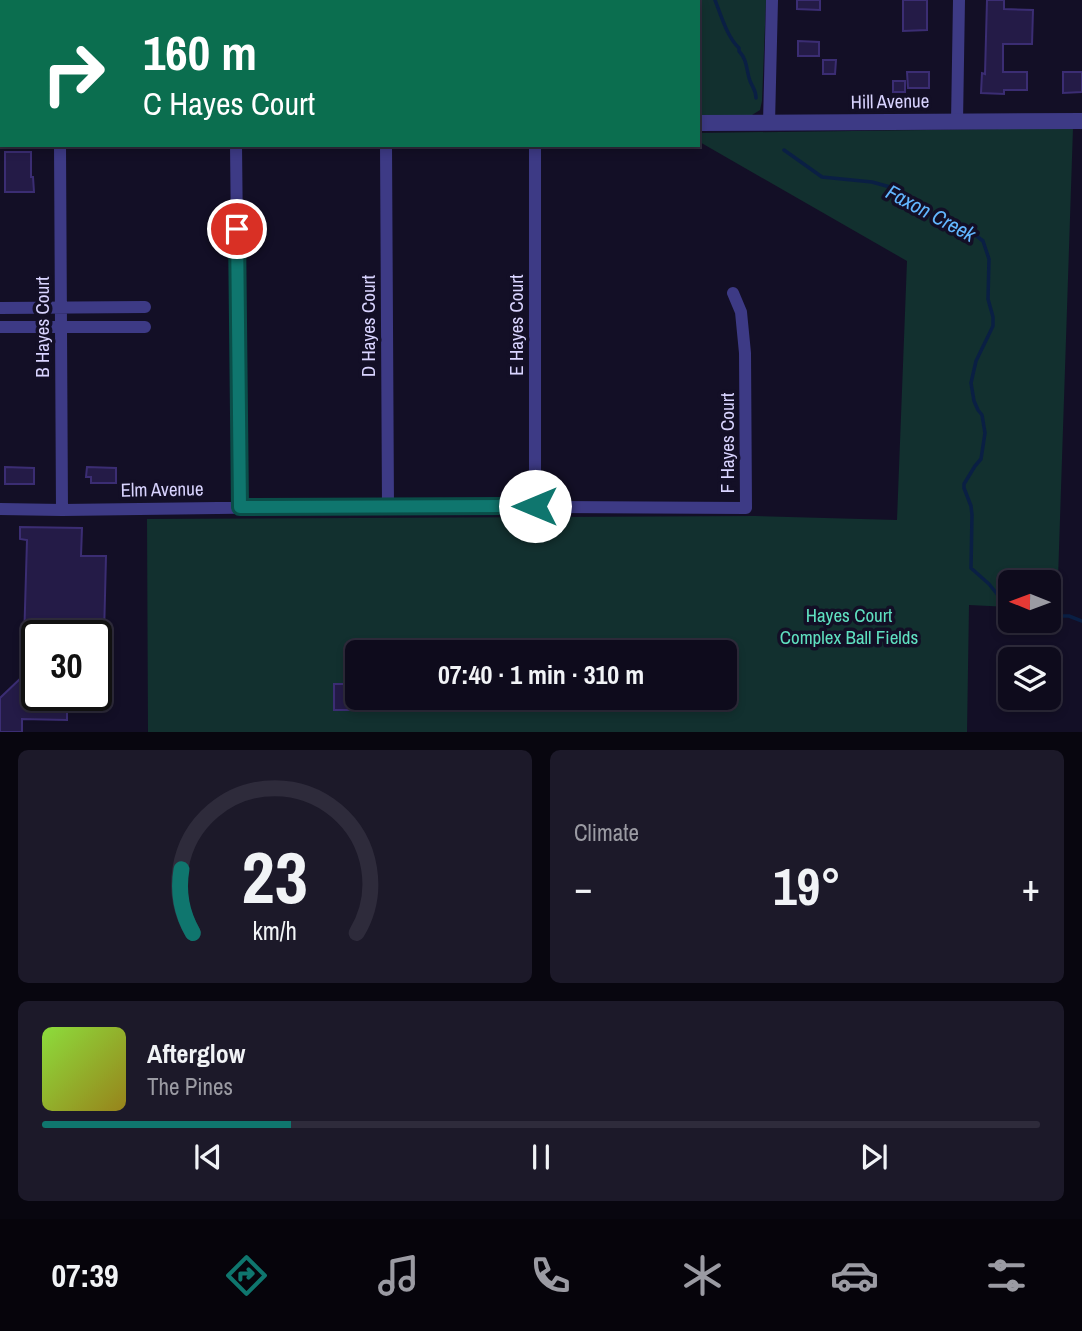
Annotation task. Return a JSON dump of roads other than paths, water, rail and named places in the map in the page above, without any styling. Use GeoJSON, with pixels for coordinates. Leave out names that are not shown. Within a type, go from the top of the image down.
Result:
{"type":"FeatureCollection","features":[{"type":"Feature","properties":{"kind":"street"},"geometry":{"type":"LineString","coordinates":[[769,122],[772,0]]}},
{"type":"Feature","properties":{"kind":"street"},"geometry":{"type":"LineString","coordinates":[[957,122],[959,0]]}},
{"type":"Feature","properties":{"kind":"street","name":"Hill Avenue"},"geometry":{"type":"LineString","coordinates":[[700,123],[1082,121]]}},
{"type":"Feature","properties":{"kind":"street","name":"B Hayes Court"},"geometry":{"type":"LineString","coordinates":[[60,147],[62,509]]}},
{"type":"Feature","properties":{"kind":"street"},"geometry":{"type":"LineString","coordinates":[[236,147],[240,507]]}},
{"type":"Feature","properties":{"kind":"street","name":"D Hayes Court"},"geometry":{"type":"LineString","coordinates":[[386,147],[388,506]]}},
{"type":"Feature","properties":{"kind":"street","name":"E Hayes Court"},"geometry":{"type":"LineString","coordinates":[[535,147],[535,506]]}},
{"type":"Feature","properties":{"kind":"street","name":"F Hayes Court"},"geometry":{"type":"LineString","coordinates":[[535,506],[747,508],[744,334],[739,304],[733,293]]}},
{"type":"Feature","properties":{"kind":"street"},"geometry":{"type":"LineString","coordinates":[[0,308],[145,307]]}},
{"type":"Feature","properties":{"kind":"street"},"geometry":{"type":"LineString","coordinates":[[0,327],[145,327]]}},
{"type":"Feature","properties":{"kind":"street","name":"Elm Avenue"},"geometry":{"type":"LineString","coordinates":[[0,509],[535,506]]}},
{"type":"Feature","properties":{"kind":"waterway","name":"Faxon Creek"},"geometry":{"type":"LineString","coordinates":[[715,0],[728,32],[744,58],[756,98]]}},
{"type":"Feature","properties":{"kind":"waterway","name":"Faxon Creek"},"geometry":{"type":"LineString","coordinates":[[784,150],[822,177],[872,182],[890,187],[938,219],[965,227],[983,241],[989,259],[988,299],[993,326],[976,361],[971,383],[985,433],[981,459],[964,488],[972,515],[971,568],[998,595]]}},
{"type":"Feature","properties":{"kind":"waterway","name":"Faxon Creek"},"geometry":{"type":"LineString","coordinates":[[1061,616],[1082,621]]}},
{"type":"Feature","properties":{"kind":"park label","name":"Hayes Court Complex Ball Fields"},"geometry":{"type":"Point","coordinates":[849,626]}}]}
